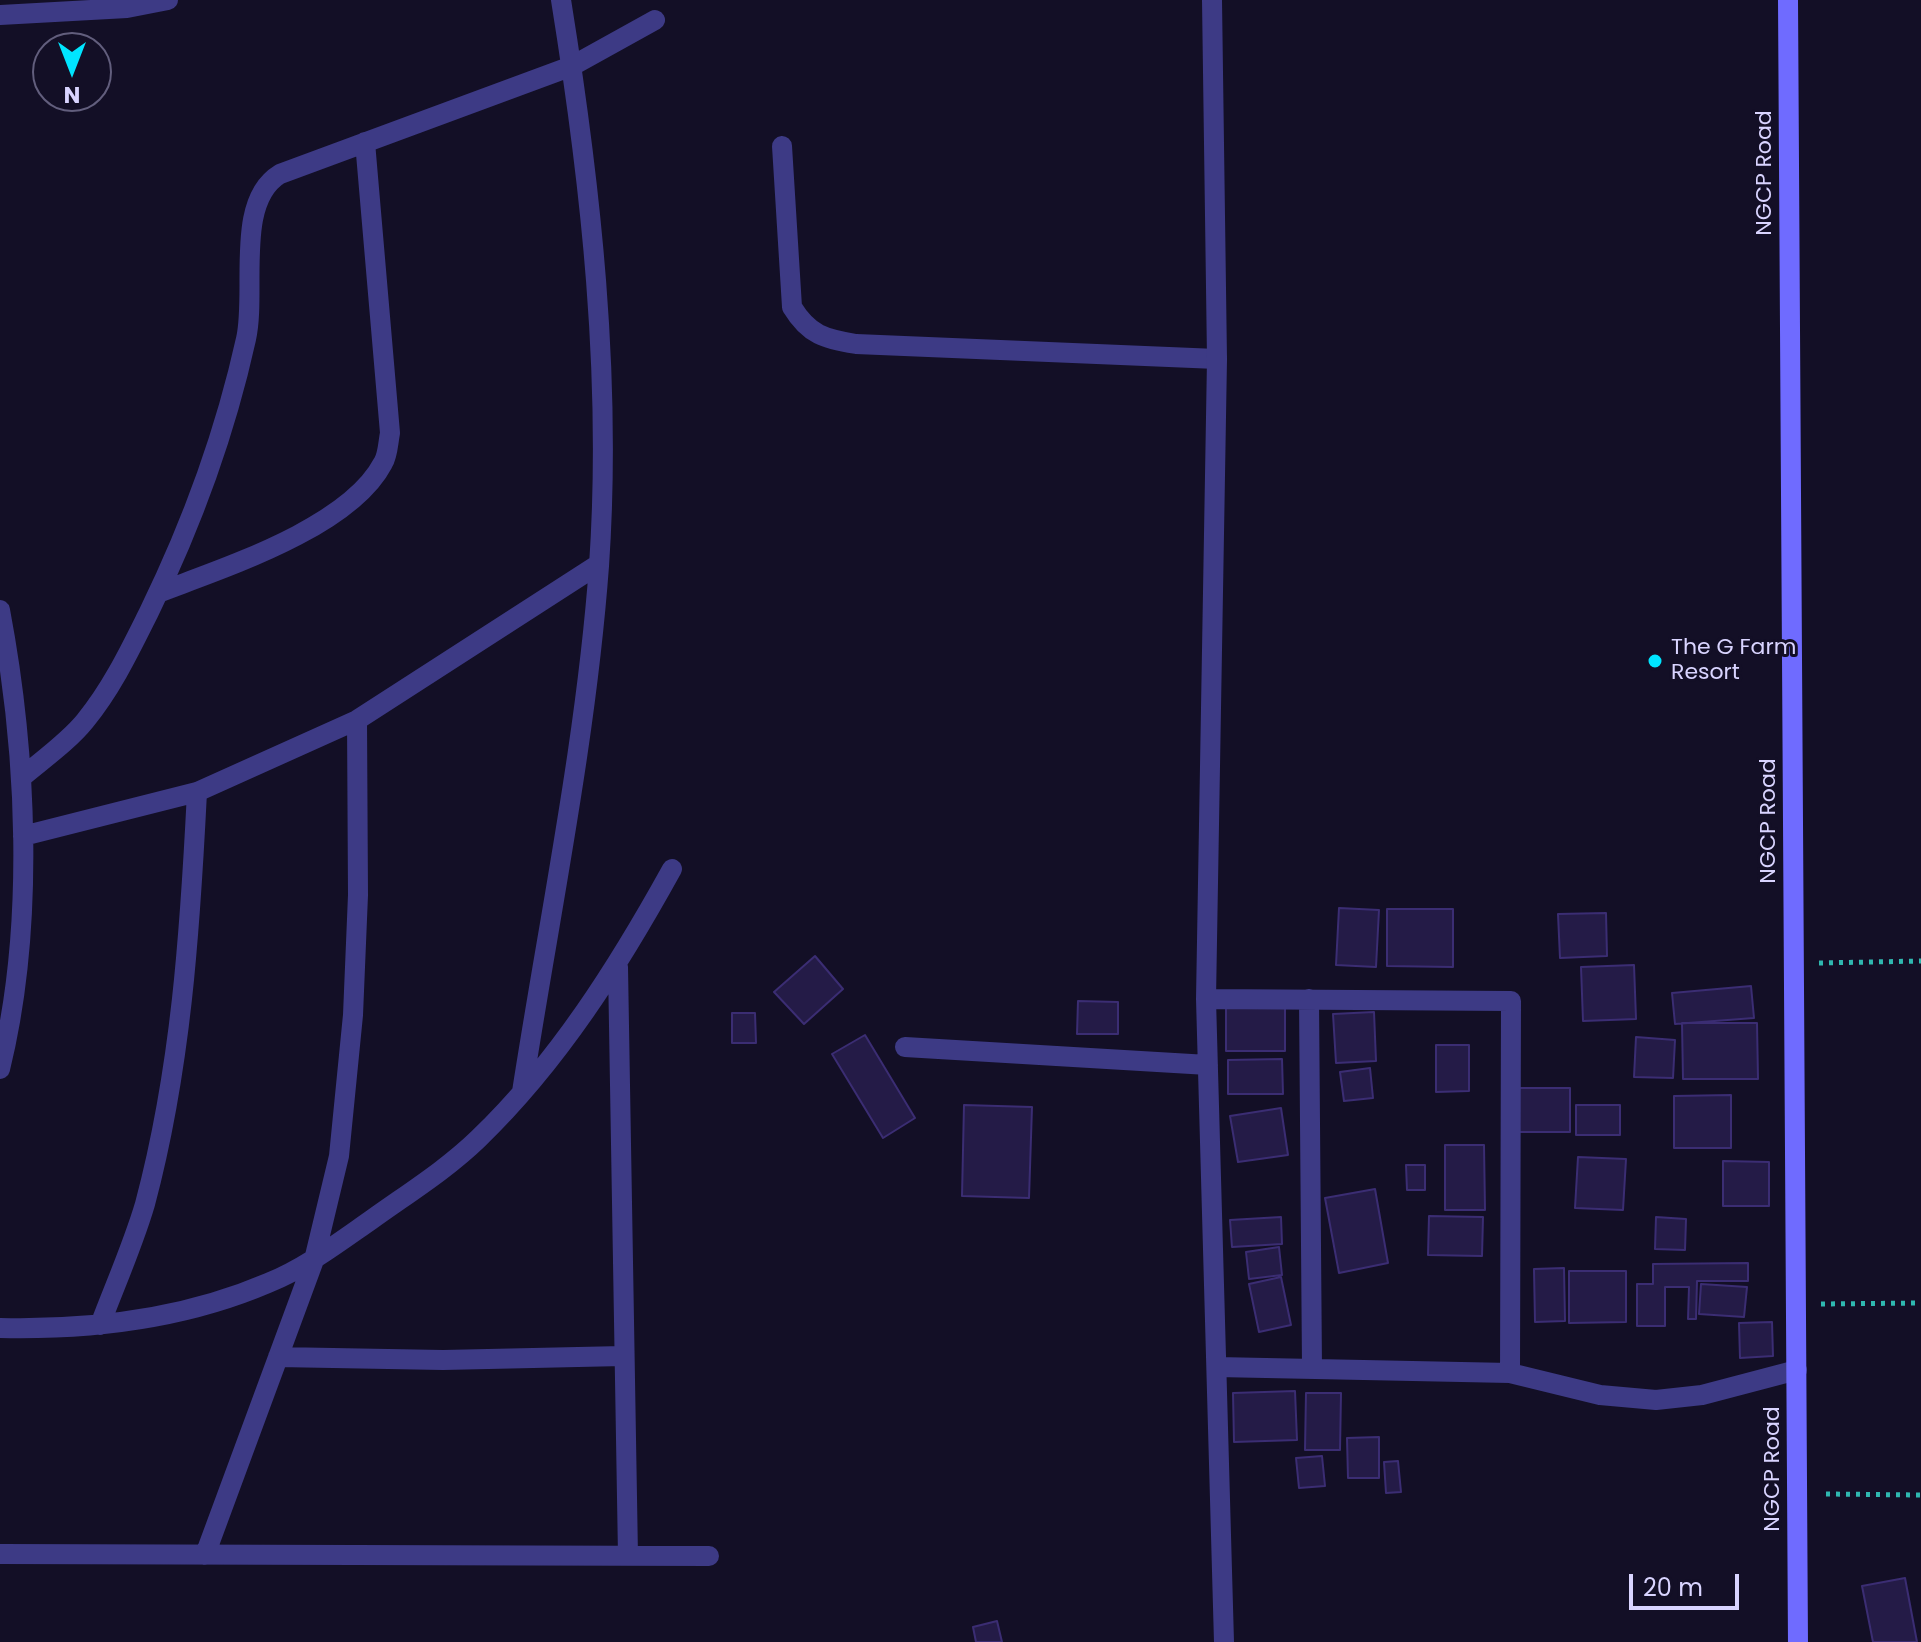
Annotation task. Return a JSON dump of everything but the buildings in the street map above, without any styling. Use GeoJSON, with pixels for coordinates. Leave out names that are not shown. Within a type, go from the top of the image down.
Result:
{"type":"FeatureCollection","features":[{"type":"Feature","properties":{"kind":"main road","name":"NGCP Road"},"geometry":{"type":"LineString","coordinates":[[1788,0],[1798,1642]]}},
{"type":"Feature","properties":{"kind":"street"},"geometry":{"type":"LineString","coordinates":[[0,15],[127,8],[168,0]]}},
{"type":"Feature","properties":{"kind":"street"},"geometry":{"type":"LineString","coordinates":[[522,1092],[589,669],[599,564],[602,432],[590,193],[561,0]]}},
{"type":"Feature","properties":{"kind":"street"},"geometry":{"type":"LineString","coordinates":[[1212,0],[1217,359],[1206,999],[1224,1642]]}},
{"type":"Feature","properties":{"kind":"street"},"geometry":{"type":"LineString","coordinates":[[21,778],[83,724],[117,675],[186,536],[230,410],[248,330],[253,217],[261,189],[280,174],[572,66],[655,20]]}},
{"type":"Feature","properties":{"kind":"street"},"geometry":{"type":"LineString","coordinates":[[158,593],[274,548],[346,503],[384,461],[390,433],[365,142]]}},
{"type":"Feature","properties":{"kind":"street"},"geometry":{"type":"LineString","coordinates":[[782,146],[792,307],[802,325],[818,338],[856,344],[1217,359]]}},
{"type":"Feature","properties":{"kind":"street"},"geometry":{"type":"LineString","coordinates":[[23,836],[197,792],[357,720],[599,564]]}},
{"type":"Feature","properties":{"kind":"street"},"geometry":{"type":"LineString","coordinates":[[0,610],[21,778],[23,836],[14,1009],[0,1069]]}},
{"type":"Feature","properties":{"kind":"street"},"geometry":{"type":"LineString","coordinates":[[205,1555],[314,1260],[339,1156],[353,1015],[358,895],[357,720]]}},
{"type":"Feature","properties":{"kind":"street"},"geometry":{"type":"LineString","coordinates":[[100,1325],[144,1207],[170,1100],[190,945],[197,792]]}},
{"type":"Feature","properties":{"kind":"street"},"geometry":{"type":"LineString","coordinates":[[0,1328],[100,1325],[187,1311],[268,1284],[314,1260],[477,1140],[522,1092],[618,967],[672,869]]}},
{"type":"Feature","properties":{"kind":"street"},"geometry":{"type":"LineString","coordinates":[[618,967],[628,1556]]}},
{"type":"Feature","properties":{"kind":"street"},"geometry":{"type":"LineString","coordinates":[[1206,999],[1511,1001],[1510,1373]]}},
{"type":"Feature","properties":{"kind":"street"},"geometry":{"type":"LineString","coordinates":[[1309,999],[1312,1368]]}},
{"type":"Feature","properties":{"kind":"street"},"geometry":{"type":"LineString","coordinates":[[905,1047],[1208,1065]]}},
{"type":"Feature","properties":{"kind":"street"},"geometry":{"type":"LineString","coordinates":[[278,1357],[443,1360],[623,1356]]}},
{"type":"Feature","properties":{"kind":"street"},"geometry":{"type":"LineString","coordinates":[[1217,1367],[1510,1373],[1600,1395],[1656,1400],[1702,1395],[1797,1370]]}},
{"type":"Feature","properties":{"kind":"street"},"geometry":{"type":"LineString","coordinates":[[0,1554],[709,1556]]}},
{"type":"Feature","properties":{"kind":"path"},"geometry":{"type":"LineString","coordinates":[[1794,964],[1921,961]]}},
{"type":"Feature","properties":{"kind":"path"},"geometry":{"type":"LineString","coordinates":[[1796,1304],[1921,1303]]}},
{"type":"Feature","properties":{"kind":"path"},"geometry":{"type":"LineString","coordinates":[[1797,1494],[1921,1495]]}},
{"type":"Feature","properties":{"kind":"place","name":"The G Farm Resort"},"geometry":{"type":"Point","coordinates":[1655,661]}}]}
